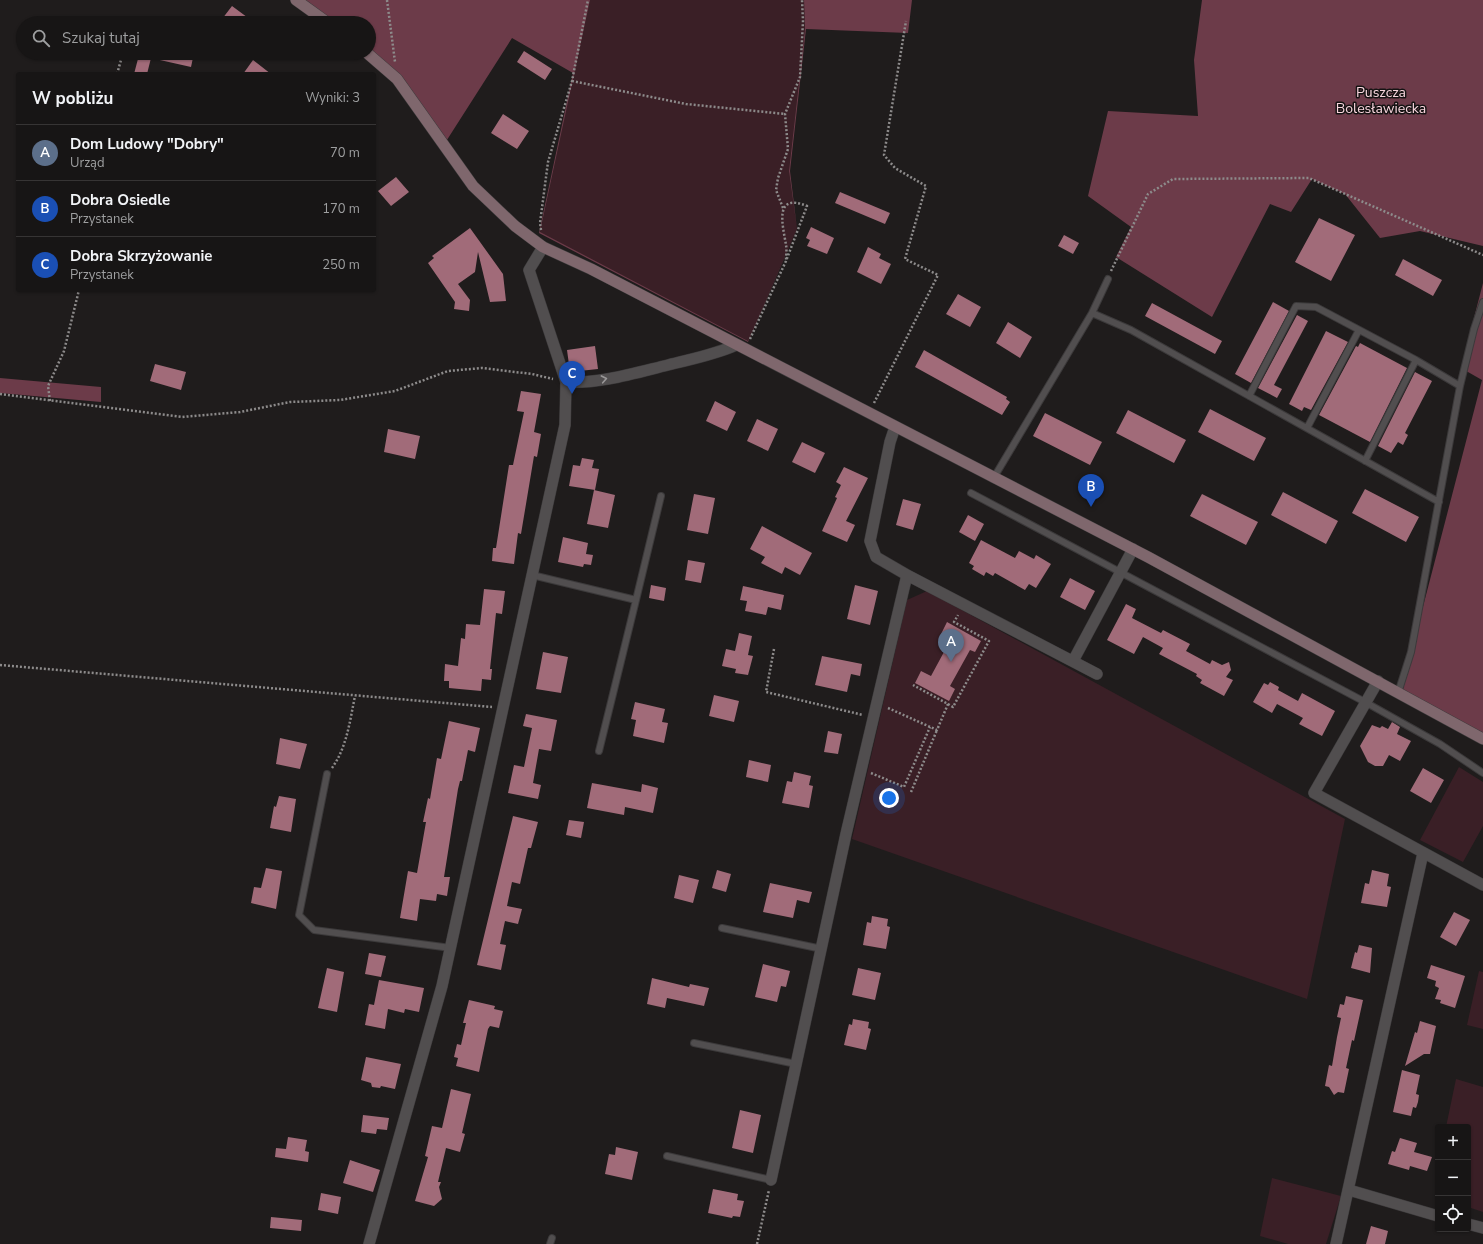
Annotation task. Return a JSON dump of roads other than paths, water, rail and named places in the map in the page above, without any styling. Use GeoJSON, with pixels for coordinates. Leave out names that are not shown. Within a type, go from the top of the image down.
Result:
{"type":"FeatureCollection","features":[{"type":"Feature","properties":{"kind":"main road"},"geometry":{"type":"LineString","coordinates":[[296,0],[318,16]]}},
{"type":"Feature","properties":{"kind":"main road"},"geometry":{"type":"LineString","coordinates":[[375,60],[397,79],[469,182],[514,226],[542,247],[591,269],[993,479],[1133,549],[1483,739]]}},
{"type":"Feature","properties":{"kind":"street"},"geometry":{"type":"LineString","coordinates":[[370,1244],[442,986],[565,425],[566,382],[529,270],[542,247]]}},
{"type":"Feature","properties":{"kind":"street"},"geometry":{"type":"LineString","coordinates":[[566,382],[581,383],[637,373],[740,348]]}},
{"type":"Feature","properties":{"kind":"street"},"geometry":{"type":"LineString","coordinates":[[895,427],[890,442],[870,541],[876,557],[907,575],[1097,674]]}},
{"type":"Feature","properties":{"kind":"street"},"geometry":{"type":"LineString","coordinates":[[1073,661],[1133,549]]}},
{"type":"Feature","properties":{"kind":"street"},"geometry":{"type":"LineString","coordinates":[[771,1180],[876,703],[907,575]]}},
{"type":"Feature","properties":{"kind":"street"},"geometry":{"type":"LineString","coordinates":[[1378,681],[1314,793],[1483,885]]}},
{"type":"Feature","properties":{"kind":"street"},"geometry":{"type":"LineString","coordinates":[[1336,1244],[1424,853]]}},
{"type":"Feature","properties":{"kind":"street"},"geometry":{"type":"LineString","coordinates":[[1348,1190],[1435,1215]]}},
{"type":"Feature","properties":{"kind":"street"},"geometry":{"type":"LineString","coordinates":[[1471,1225],[1483,1228]]}},
{"type":"Feature","properties":{"kind":"lane"},"geometry":{"type":"LineString","coordinates":[[993,479],[1092,313],[1108,279]]}},
{"type":"Feature","properties":{"kind":"lane"},"geometry":{"type":"LineString","coordinates":[[1398,693],[1412,652],[1460,386],[1474,329],[1483,302]]}},
{"type":"Feature","properties":{"kind":"lane"},"geometry":{"type":"LineString","coordinates":[[1249,396],[1296,306],[1316,307],[1416,360],[1460,386]]}},
{"type":"Feature","properties":{"kind":"lane"},"geometry":{"type":"LineString","coordinates":[[1092,313],[1131,330],[1440,502]]}},
{"type":"Feature","properties":{"kind":"lane"},"geometry":{"type":"LineString","coordinates":[[1307,428],[1359,330]]}},
{"type":"Feature","properties":{"kind":"lane"},"geometry":{"type":"LineString","coordinates":[[1365,461],[1416,360]]}},
{"type":"Feature","properties":{"kind":"lane"},"geometry":{"type":"LineString","coordinates":[[971,493],[1365,702],[1440,744],[1483,773]]}},
{"type":"Feature","properties":{"kind":"lane"},"geometry":{"type":"LineString","coordinates":[[599,751],[661,496]]}},
{"type":"Feature","properties":{"kind":"lane"},"geometry":{"type":"LineString","coordinates":[[532,575],[636,600]]}},
{"type":"Feature","properties":{"kind":"lane"},"geometry":{"type":"LineString","coordinates":[[327,774],[299,914],[314,930],[450,948]]}},
{"type":"Feature","properties":{"kind":"lane"},"geometry":{"type":"LineString","coordinates":[[722,928],[822,949]]}},
{"type":"Feature","properties":{"kind":"lane"},"geometry":{"type":"LineString","coordinates":[[694,1043],[796,1064]]}},
{"type":"Feature","properties":{"kind":"lane"},"geometry":{"type":"LineString","coordinates":[[667,1156],[771,1180]]}},
{"type":"Feature","properties":{"kind":"place","name":"Dobra Skrzyżowanie"},"geometry":{"type":"Point","coordinates":[572,394]}},
{"type":"Feature","properties":{"kind":"place","name":"Dobra Osiedle"},"geometry":{"type":"Point","coordinates":[1091,507]}},
{"type":"Feature","properties":{"kind":"place","name":"Dom Ludowy \"Dobry\""},"geometry":{"type":"Point","coordinates":[951,662]}},
{"type":"Feature","properties":{"kind":"park label","name":"Puszcza Bolesławiecka"},"geometry":{"type":"Point","coordinates":[1381,100]}}]}
